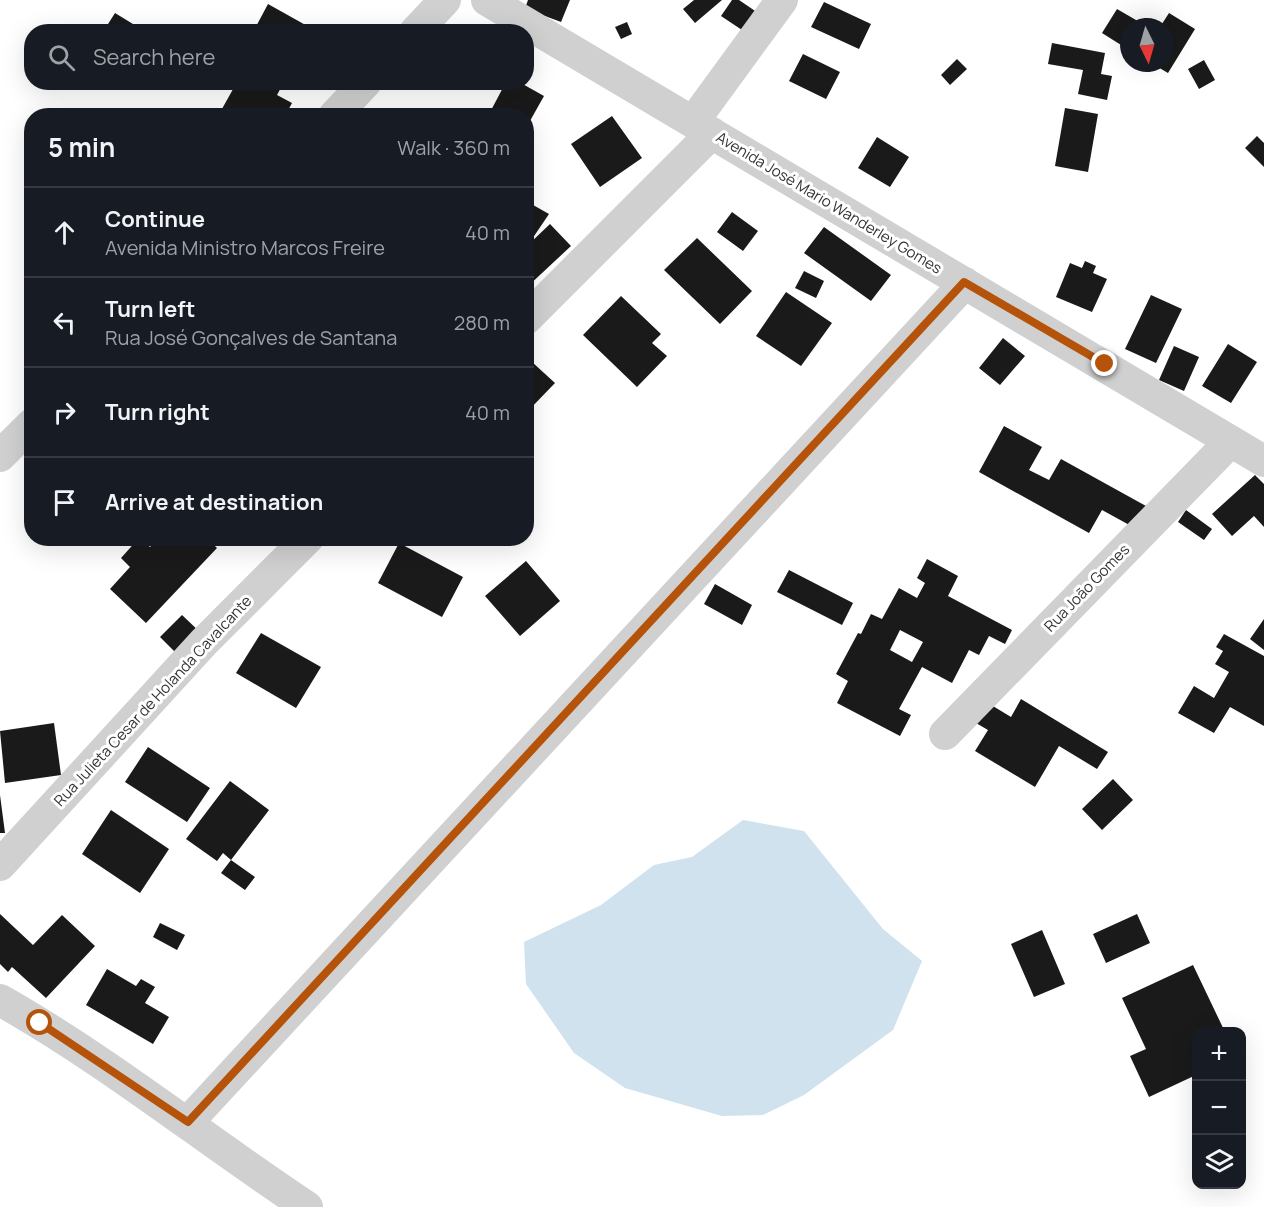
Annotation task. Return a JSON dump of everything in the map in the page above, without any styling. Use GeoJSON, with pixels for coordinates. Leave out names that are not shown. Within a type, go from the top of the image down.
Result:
{"type":"FeatureCollection","features":[{"type":"Feature","properties":{"kind":"street"},"geometry":{"type":"LineString","coordinates":[[422,24],[445,0]]}},
{"type":"Feature","properties":{"kind":"street","name":"Avenida José Mario Wanderley Gomes"},"geometry":{"type":"LineString","coordinates":[[487,0],[527,24]]}},
{"type":"Feature","properties":{"kind":"street"},"geometry":{"type":"LineString","coordinates":[[534,310],[702,128],[782,0]]}},
{"type":"Feature","properties":{"kind":"street","name":"Avenida José Mario Wanderley Gomes"},"geometry":{"type":"LineString","coordinates":[[534,28],[1264,461]]}},
{"type":"Feature","properties":{"kind":"street"},"geometry":{"type":"LineString","coordinates":[[342,108],[358,90]]}},
{"type":"Feature","properties":{"kind":"street"},"geometry":{"type":"LineString","coordinates":[[188,1122],[964,282]]}},
{"type":"Feature","properties":{"kind":"street"},"geometry":{"type":"LineString","coordinates":[[0,456],[24,432]]}},
{"type":"Feature","properties":{"kind":"street","name":"Rua João Gomes"},"geometry":{"type":"LineString","coordinates":[[945,734],[1230,442]]}},
{"type":"Feature","properties":{"kind":"street","name":"Rua Julieta Cesar de Holanda Cavalcante"},"geometry":{"type":"LineString","coordinates":[[0,865],[204,642],[300,546]]}},
{"type":"Feature","properties":{"kind":"street"},"geometry":{"type":"LineString","coordinates":[[0,1000],[40,1023],[188,1122],[307,1207]]}},
{"type":"Feature","properties":{"kind":"water"},"geometry":{"type":"Polygon","coordinates":[[[743,820],[804,831],[883,929],[922,961],[893,1030],[804,1095],[763,1115],[722,1116],[625,1088],[574,1053],[526,984],[524,942],[601,905],[654,865],[692,857],[743,820]]]}},
{"type":"Feature","properties":{"kind":"building"},"geometry":{"type":"Polygon","coordinates":[[[528,0],[570,0],[561,22],[545,16],[542,22],[523,14],[528,0]]]}},
{"type":"Feature","properties":{"kind":"building"},"geometry":{"type":"Polygon","coordinates":[[[694,0],[722,0],[695,23],[683,9],[694,0]]]}},
{"type":"Feature","properties":{"kind":"building"},"geometry":{"type":"Polygon","coordinates":[[[732,0],[739,0],[761,15],[748,34],[721,16],[732,0]]]}},
{"type":"Feature","properties":{"kind":"building"},"geometry":{"type":"Polygon","coordinates":[[[824,2],[871,24],[859,49],[811,27],[824,2]]]}},
{"type":"Feature","properties":{"kind":"building"},"geometry":{"type":"Polygon","coordinates":[[[268,4],[304,24],[257,24],[268,4]]]}},
{"type":"Feature","properties":{"kind":"building"},"geometry":{"type":"Polygon","coordinates":[[[1117,9],[1132,18],[1120,18],[1120,44],[1102,33],[1117,9]]]}},
{"type":"Feature","properties":{"kind":"building"},"geometry":{"type":"Polygon","coordinates":[[[115,13],[133,24],[108,24],[115,13]]]}},
{"type":"Feature","properties":{"kind":"building"},"geometry":{"type":"Polygon","coordinates":[[[1169,13],[1195,29],[1174,63],[1174,18],[1166,18],[1169,13]]]}},
{"type":"Feature","properties":{"kind":"building"},"geometry":{"type":"Polygon","coordinates":[[[627,22],[632,34],[621,39],[615,27],[627,22]]]}},
{"type":"Feature","properties":{"kind":"building"},"geometry":{"type":"Polygon","coordinates":[[[1052,43],[1105,53],[1101,74],[1112,76],[1107,100],[1078,94],[1083,70],[1048,64],[1052,43]]]}},
{"type":"Feature","properties":{"kind":"building"},"geometry":{"type":"Polygon","coordinates":[[[803,54],[840,72],[826,99],[789,81],[803,54]]]}},
{"type":"Feature","properties":{"kind":"building"},"geometry":{"type":"Polygon","coordinates":[[[957,59],[967,69],[950,85],[941,75],[957,59]]]}},
{"type":"Feature","properties":{"kind":"building"},"geometry":{"type":"Polygon","coordinates":[[[1204,60],[1215,80],[1199,89],[1188,69],[1204,60]]]}},
{"type":"Feature","properties":{"kind":"building"},"geometry":{"type":"Polygon","coordinates":[[[233,90],[280,90],[277,95],[292,103],[289,108],[222,108],[233,90]]]}},
{"type":"Feature","properties":{"kind":"building"},"geometry":{"type":"Polygon","coordinates":[[[502,90],[533,90],[544,96],[534,114],[534,108],[492,108],[502,90]]]}},
{"type":"Feature","properties":{"kind":"building"},"geometry":{"type":"Polygon","coordinates":[[[1065,108],[1098,114],[1088,172],[1055,166],[1065,108]]]}},
{"type":"Feature","properties":{"kind":"building"},"geometry":{"type":"Polygon","coordinates":[[[612,116],[642,158],[600,187],[571,144],[612,116]]]}},
{"type":"Feature","properties":{"kind":"building"},"geometry":{"type":"Polygon","coordinates":[[[1257,136],[1264,143],[1264,167],[1245,148],[1257,136]]]}},
{"type":"Feature","properties":{"kind":"building"},"geometry":{"type":"Polygon","coordinates":[[[877,137],[909,157],[890,187],[858,168],[877,137]]]}},
{"type":"Feature","properties":{"kind":"building"},"geometry":{"type":"Polygon","coordinates":[[[534,206],[549,214],[534,236],[534,206]]]}},
{"type":"Feature","properties":{"kind":"building"},"geometry":{"type":"Polygon","coordinates":[[[732,212],[758,231],[743,251],[717,232],[732,212]]]}},
{"type":"Feature","properties":{"kind":"building"},"geometry":{"type":"Polygon","coordinates":[[[550,224],[571,246],[534,281],[534,239],[550,224]]]}},
{"type":"Feature","properties":{"kind":"building"},"geometry":{"type":"Polygon","coordinates":[[[824,227],[891,275],[871,301],[804,253],[824,227]]]}},
{"type":"Feature","properties":{"kind":"building"},"geometry":{"type":"Polygon","coordinates":[[[697,238],[752,291],[720,324],[664,270],[697,238]]]}},
{"type":"Feature","properties":{"kind":"building"},"geometry":{"type":"Polygon","coordinates":[[[1085,261],[1096,266],[1093,273],[1107,279],[1092,312],[1056,297],[1070,263],[1082,268],[1085,261]]]}},
{"type":"Feature","properties":{"kind":"building"},"geometry":{"type":"Polygon","coordinates":[[[804,271],[824,281],[816,298],[795,288],[804,271]]]}},
{"type":"Feature","properties":{"kind":"building"},"geometry":{"type":"Polygon","coordinates":[[[786,292],[832,323],[801,366],[756,336],[786,292]]]}},
{"type":"Feature","properties":{"kind":"building"},"geometry":{"type":"Polygon","coordinates":[[[1151,295],[1182,309],[1156,363],[1125,349],[1151,295]]]}},
{"type":"Feature","properties":{"kind":"building"},"geometry":{"type":"Polygon","coordinates":[[[621,296],[661,334],[652,343],[667,356],[637,387],[583,335],[621,296]]]}},
{"type":"Feature","properties":{"kind":"building"},"geometry":{"type":"Polygon","coordinates":[[[1003,338],[1025,356],[1000,385],[979,368],[1003,338]]]}},
{"type":"Feature","properties":{"kind":"building"},"geometry":{"type":"Polygon","coordinates":[[[1228,344],[1257,362],[1231,403],[1202,386],[1228,344]]]}},
{"type":"Feature","properties":{"kind":"building"},"geometry":{"type":"Polygon","coordinates":[[[1174,346],[1199,357],[1184,391],[1159,380],[1174,346]]]}},
{"type":"Feature","properties":{"kind":"building"},"geometry":{"type":"Polygon","coordinates":[[[534,364],[555,383],[534,405],[534,364]]]}},
{"type":"Feature","properties":{"kind":"building"},"geometry":{"type":"Polygon","coordinates":[[[1004,426],[1042,447],[1029,470],[1049,480],[1061,459],[1146,506],[1133,527],[1102,510],[1089,533],[979,472],[1004,426]]]}},
{"type":"Feature","properties":{"kind":"building"},"geometry":{"type":"Polygon","coordinates":[[[1255,475],[1264,484],[1264,527],[1254,516],[1232,536],[1212,514],[1255,475]]]}},
{"type":"Feature","properties":{"kind":"building"},"geometry":{"type":"Polygon","coordinates":[[[1186,510],[1212,529],[1204,540],[1178,522],[1186,510]]]}},
{"type":"Feature","properties":{"kind":"building"},"geometry":{"type":"Polygon","coordinates":[[[132,546],[215,546],[217,548],[146,623],[110,589],[130,567],[121,558],[132,546]]]}},
{"type":"Feature","properties":{"kind":"building"},"geometry":{"type":"Polygon","coordinates":[[[397,546],[405,546],[463,577],[442,617],[378,583],[397,546]]]}},
{"type":"Feature","properties":{"kind":"building"},"geometry":{"type":"Polygon","coordinates":[[[927,559],[958,576],[948,596],[1012,630],[1005,644],[989,636],[979,655],[969,650],[952,683],[922,667],[899,709],[911,715],[900,736],[837,703],[848,681],[836,674],[871,614],[882,619],[899,588],[917,598],[925,583],[917,578],[927,559]],[[900,630],[890,650],[912,662],[923,642],[900,630]]]}},
{"type":"Feature","properties":{"kind":"building"},"geometry":{"type":"Polygon","coordinates":[[[526,561],[560,601],[520,636],[485,596],[526,561]]]}},
{"type":"Feature","properties":{"kind":"building"},"geometry":{"type":"Polygon","coordinates":[[[789,570],[853,603],[842,625],[777,592],[789,570]]]}},
{"type":"Feature","properties":{"kind":"building"},"geometry":{"type":"Polygon","coordinates":[[[715,584],[752,605],[742,625],[704,604],[715,584]]]}},
{"type":"Feature","properties":{"kind":"building"},"geometry":{"type":"Polygon","coordinates":[[[182,615],[202,634],[179,656],[160,637],[182,615]]]}},
{"type":"Feature","properties":{"kind":"building"},"geometry":{"type":"Polygon","coordinates":[[[1264,619],[1264,650],[1250,639],[1264,619]]]}},
{"type":"Feature","properties":{"kind":"building"},"geometry":{"type":"Polygon","coordinates":[[[261,633],[321,667],[296,708],[236,673],[261,633]]]}},
{"type":"Feature","properties":{"kind":"building"},"geometry":{"type":"Polygon","coordinates":[[[1224,634],[1264,656],[1264,726],[1230,707],[1214,733],[1178,713],[1194,686],[1214,698],[1229,672],[1215,664],[1223,651],[1216,647],[1224,634]]]}},
{"type":"Feature","properties":{"kind":"building"},"geometry":{"type":"Polygon","coordinates":[[[1021,699],[1108,752],[1097,769],[1059,746],[1035,787],[975,751],[988,730],[976,723],[988,703],[1011,717],[1021,699]]]}},
{"type":"Feature","properties":{"kind":"building"},"geometry":{"type":"Polygon","coordinates":[[[54,723],[61,775],[5,783],[0,731],[54,723]]]}},
{"type":"Feature","properties":{"kind":"building"},"geometry":{"type":"Polygon","coordinates":[[[148,747],[210,788],[187,822],[125,782],[148,747]]]}},
{"type":"Feature","properties":{"kind":"building"},"geometry":{"type":"Polygon","coordinates":[[[1113,779],[1133,800],[1102,830],[1082,809],[1113,779]]]}},
{"type":"Feature","properties":{"kind":"building"},"geometry":{"type":"Polygon","coordinates":[[[230,781],[269,810],[231,860],[223,853],[217,861],[186,839],[230,781]]]}},
{"type":"Feature","properties":{"kind":"building"},"geometry":{"type":"Polygon","coordinates":[[[0,795],[5,833],[0,833],[0,795]]]}},
{"type":"Feature","properties":{"kind":"building"},"geometry":{"type":"Polygon","coordinates":[[[111,810],[169,849],[140,893],[82,854],[111,810]]]}},
{"type":"Feature","properties":{"kind":"building"},"geometry":{"type":"Polygon","coordinates":[[[231,860],[255,877],[245,890],[221,873],[231,860]]]}},
{"type":"Feature","properties":{"kind":"building"},"geometry":{"type":"Polygon","coordinates":[[[0,914],[33,945],[62,915],[95,946],[46,998],[12,967],[8,972],[0,964],[0,914]]]}},
{"type":"Feature","properties":{"kind":"building"},"geometry":{"type":"Polygon","coordinates":[[[1137,914],[1150,943],[1106,963],[1093,934],[1137,914]]]}},
{"type":"Feature","properties":{"kind":"building"},"geometry":{"type":"Polygon","coordinates":[[[160,923],[185,935],[177,950],[153,937],[160,923]]]}},
{"type":"Feature","properties":{"kind":"building"},"geometry":{"type":"Polygon","coordinates":[[[1042,930],[1065,984],[1034,997],[1011,944],[1042,930]]]}},
{"type":"Feature","properties":{"kind":"building"},"geometry":{"type":"Polygon","coordinates":[[[1193,965],[1223,1027],[1192,1027],[1192,1077],[1149,1097],[1130,1056],[1146,1049],[1122,998],[1193,965]]]}},
{"type":"Feature","properties":{"kind":"building"},"geometry":{"type":"Polygon","coordinates":[[[107,969],[136,986],[141,979],[155,987],[145,1003],[169,1017],[153,1044],[86,1005],[107,969]]]}},
{"type":"Feature","properties":{"kind":"route"},"geometry":{"type":"LineString","coordinates":[[40,1023],[188,1122],[964,282],[1105,364]]}}]}
